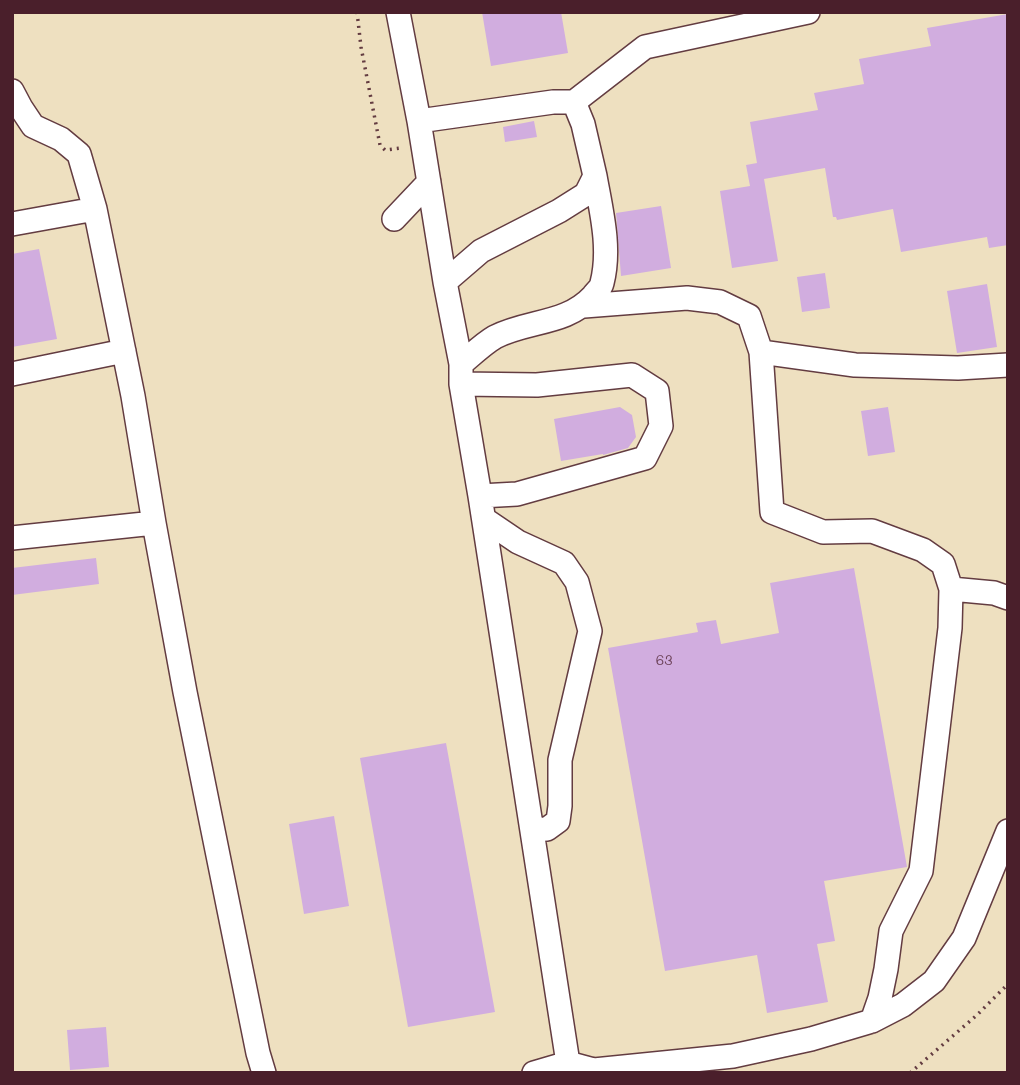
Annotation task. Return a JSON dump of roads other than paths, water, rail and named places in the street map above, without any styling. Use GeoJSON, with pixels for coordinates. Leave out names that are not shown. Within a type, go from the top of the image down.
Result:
{"type":"FeatureCollection","features":[{"type":"Feature","properties":{"kind":"street"},"geometry":{"type":"LineString","coordinates":[[398,12],[461,374],[570,1068]]}},
{"type":"Feature","properties":{"kind":"street"},"geometry":{"type":"LineString","coordinates":[[419,121],[553,102],[574,102],[645,47],[808,12]]}},
{"type":"Feature","properties":{"kind":"street"},"geometry":{"type":"LineString","coordinates":[[12,91],[33,125],[61,139],[79,154],[95,209],[133,396],[153,523],[188,705],[264,1073]]}},
{"type":"Feature","properties":{"kind":"street"},"geometry":{"type":"LineString","coordinates":[[574,102],[583,124],[596,176],[606,257],[602,286],[584,306]]}},
{"type":"Feature","properties":{"kind":"street"},"geometry":{"type":"LineString","coordinates":[[444,282],[481,250],[559,211],[586,194],[596,176]]}},
{"type":"Feature","properties":{"kind":"street"},"geometry":{"type":"LineString","coordinates":[[394,219],[429,182]]}},
{"type":"Feature","properties":{"kind":"street"},"geometry":{"type":"LineString","coordinates":[[12,225],[95,209]]}},
{"type":"Feature","properties":{"kind":"street"},"geometry":{"type":"LineString","coordinates":[[461,374],[495,337],[558,318],[584,306],[687,298],[720,302],[749,316],[761,352],[772,512],[823,532],[872,531],[923,550],[943,564],[951,589],[950,628],[921,871],[891,931],[886,970],[872,1021]]}},
{"type":"Feature","properties":{"kind":"street"},"geometry":{"type":"LineString","coordinates":[[12,374],[124,351]]}},
{"type":"Feature","properties":{"kind":"street"},"geometry":{"type":"LineString","coordinates":[[761,352],[855,365],[958,368],[1008,365]]}},
{"type":"Feature","properties":{"kind":"street"},"geometry":{"type":"LineString","coordinates":[[461,374],[537,385],[632,375],[657,391],[661,426],[645,458],[517,494],[480,496]]}},
{"type":"Feature","properties":{"kind":"street"},"geometry":{"type":"LineString","coordinates":[[484,519],[518,542],[564,563],[577,582],[590,631],[560,760],[558,821],[547,829],[532,830]]}},
{"type":"Feature","properties":{"kind":"street"},"geometry":{"type":"LineString","coordinates":[[12,538],[153,523]]}},
{"type":"Feature","properties":{"kind":"street"},"geometry":{"type":"LineString","coordinates":[[951,589],[994,593],[1008,598]]}},
{"type":"Feature","properties":{"kind":"street"},"geometry":{"type":"LineString","coordinates":[[534,1073],[570,1068],[594,1070],[733,1056],[872,1021],[903,1005],[934,981],[964,938],[1008,831]]}}]}
